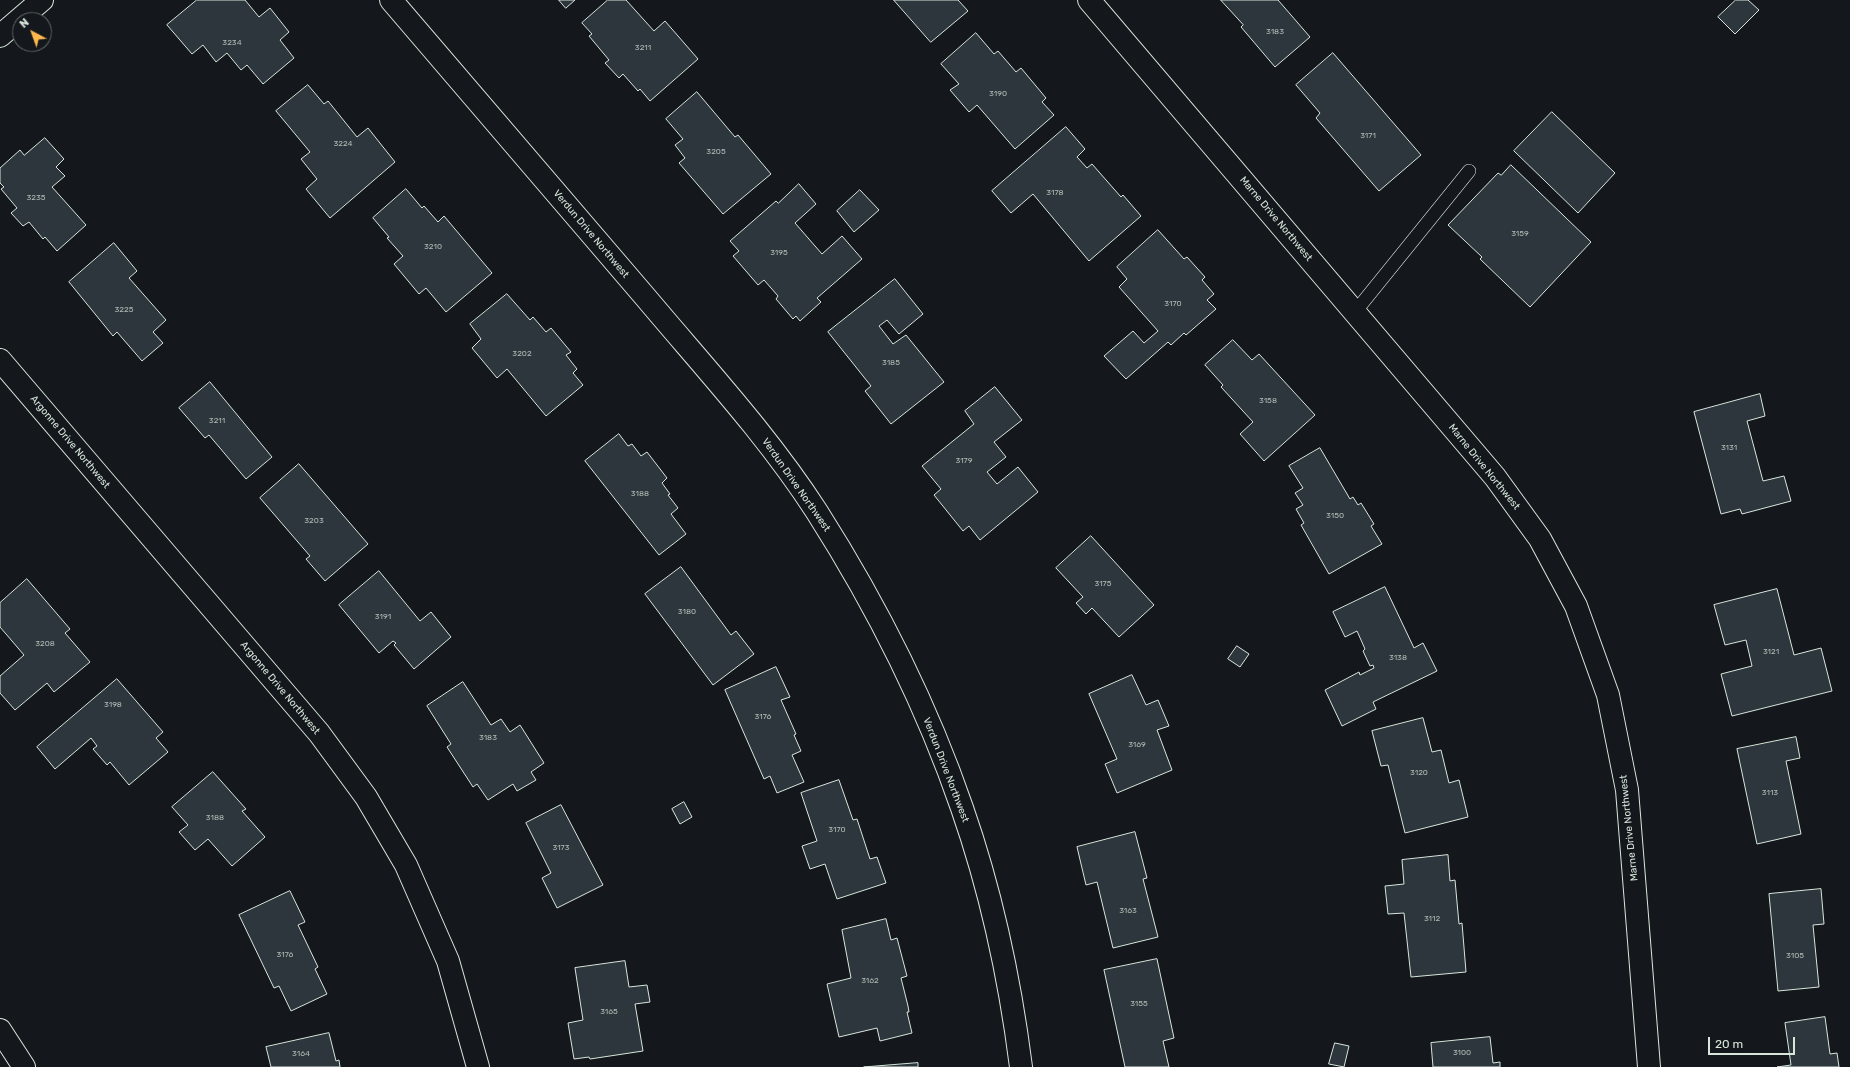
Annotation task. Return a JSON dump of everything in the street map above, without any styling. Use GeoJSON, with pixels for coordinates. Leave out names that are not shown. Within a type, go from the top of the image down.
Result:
{"type":"FeatureCollection","features":[{"type":"Feature","properties":{"kind":"street"},"geometry":{"type":"LineString","coordinates":[[0,36],[42,0]]}},
{"type":"Feature","properties":{"kind":"street","name":"Verdun Drive Northwest"},"geometry":{"type":"LineString","coordinates":[[392,0],[754,425],[815,510],[872,602],[936,736],[963,808],[987,888],[1014,1010],[1021,1067]]}},
{"type":"Feature","properties":{"kind":"street","name":"Marne Drive Northwest"},"geometry":{"type":"LineString","coordinates":[[1089,0],[1495,477],[1540,539],[1576,606],[1608,695],[1627,790],[1649,1067]]}},
{"type":"Feature","properties":{"kind":"street","name":"Argonne Drive Northwest"},"geometry":{"type":"LineString","coordinates":[[0,360],[319,734],[366,797],[406,865],[448,961],[478,1067]]}},
{"type":"Feature","properties":{"kind":"street"},"geometry":{"type":"LineString","coordinates":[[0,1030],[24,1067]]}},
{"type":"Feature","properties":{"kind":"lane"},"geometry":{"type":"LineString","coordinates":[[1355,312],[1469,172]]}},
{"type":"Feature","properties":{"kind":"building"},"geometry":{"type":"Polygon","coordinates":[[[197,0],[245,0],[259,17],[270,8],[289,32],[280,40],[294,58],[263,84],[247,65],[241,70],[227,53],[216,62],[203,45],[192,54],[167,25],[197,0]]]}},
{"type":"Feature","properties":{"kind":"building"},"geometry":{"type":"Polygon","coordinates":[[[559,0],[575,0],[566,8],[559,0]]]}},
{"type":"Feature","properties":{"kind":"building"},"geometry":{"type":"Polygon","coordinates":[[[608,0],[626,0],[654,31],[665,21],[698,59],[650,101],[640,89],[638,91],[623,74],[619,78],[605,63],[609,60],[589,36],[592,34],[582,23],[608,0]]]}},
{"type":"Feature","properties":{"kind":"building"},"geometry":{"type":"Polygon","coordinates":[[[894,0],[958,0],[968,11],[931,42],[894,0]]]}},
{"type":"Feature","properties":{"kind":"building"},"geometry":{"type":"Polygon","coordinates":[[[1221,0],[1278,0],[1310,37],[1275,67],[1241,27],[1243,25],[1221,0]]]}},
{"type":"Feature","properties":{"kind":"building"},"geometry":{"type":"Polygon","coordinates":[[[1736,0],[1748,0],[1759,10],[1735,34],[1718,17],[1736,0]]]}},
{"type":"Feature","properties":{"kind":"building"},"geometry":{"type":"Polygon","coordinates":[[[976,33],[994,54],[998,51],[1016,72],[1021,68],[1046,98],[1042,102],[1054,115],[1015,149],[977,105],[969,112],[950,90],[959,84],[941,64],[976,33]]]}},
{"type":"Feature","properties":{"kind":"building"},"geometry":{"type":"Polygon","coordinates":[[[1333,53],[1421,155],[1379,191],[1316,118],[1320,113],[1296,85],[1333,53]]]}},
{"type":"Feature","properties":{"kind":"building"},"geometry":{"type":"Polygon","coordinates":[[[308,85],[324,104],[328,101],[357,137],[368,128],[395,162],[330,218],[306,189],[317,179],[301,159],[310,152],[276,111],[308,85]]]}},
{"type":"Feature","properties":{"kind":"building"},"geometry":{"type":"Polygon","coordinates":[[[697,92],[735,137],[738,135],[771,174],[723,214],[679,163],[685,158],[675,145],[683,139],[666,119],[697,92]]]}},
{"type":"Feature","properties":{"kind":"building"},"geometry":{"type":"Polygon","coordinates":[[[1552,112],[1615,173],[1578,213],[1514,151],[1552,112]]]}},
{"type":"Feature","properties":{"kind":"building"},"geometry":{"type":"Polygon","coordinates":[[[1066,127],[1085,149],[1077,157],[1087,168],[1092,164],[1121,197],[1123,195],[1141,216],[1089,261],[1033,194],[1011,213],[992,191],[1066,127]]]}},
{"type":"Feature","properties":{"kind":"building"},"geometry":{"type":"Polygon","coordinates":[[[45,138],[64,159],[56,167],[65,176],[52,187],[86,225],[57,251],[45,237],[43,239],[29,222],[23,226],[11,213],[17,208],[1,189],[4,187],[0,183],[0,168],[20,150],[24,155],[45,138]]]}},
{"type":"Feature","properties":{"kind":"building"},"geometry":{"type":"Polygon","coordinates":[[[1511,165],[1591,242],[1530,307],[1480,259],[1482,257],[1448,225],[1498,173],[1501,175],[1511,165]]]}},
{"type":"Feature","properties":{"kind":"building"},"geometry":{"type":"Polygon","coordinates":[[[799,184],[816,204],[795,223],[822,254],[842,236],[862,259],[817,298],[821,302],[800,321],[796,316],[793,319],[776,299],[778,296],[764,280],[758,285],[733,256],[739,251],[730,241],[776,201],[778,203],[799,184]]]}},
{"type":"Feature","properties":{"kind":"building"},"geometry":{"type":"Polygon","coordinates":[[[406,189],[422,208],[424,206],[438,222],[444,216],[492,273],[446,312],[426,288],[419,294],[394,264],[403,256],[387,238],[389,237],[373,218],[406,189]]]}},
{"type":"Feature","properties":{"kind":"building"},"geometry":{"type":"Polygon","coordinates":[[[860,190],[879,210],[854,232],[837,211],[860,190]]]}},
{"type":"Feature","properties":{"kind":"building"},"geometry":{"type":"Polygon","coordinates":[[[1158,230],[1184,259],[1187,257],[1205,277],[1202,280],[1214,294],[1207,300],[1216,309],[1186,335],[1184,333],[1171,345],[1168,342],[1126,379],[1104,356],[1133,331],[1144,343],[1158,331],[1119,287],[1127,279],[1117,267],[1158,230]]]}},
{"type":"Feature","properties":{"kind":"building"},"geometry":{"type":"Polygon","coordinates":[[[114,243],[137,271],[129,278],[166,320],[153,332],[163,343],[142,361],[117,332],[113,336],[69,282],[114,243]]]}},
{"type":"Feature","properties":{"kind":"building"},"geometry":{"type":"Polygon","coordinates":[[[895,279],[923,314],[899,334],[887,320],[879,326],[893,344],[906,335],[944,382],[891,424],[865,391],[871,386],[828,332],[895,279]]]}},
{"type":"Feature","properties":{"kind":"building"},"geometry":{"type":"Polygon","coordinates":[[[507,294],[530,320],[533,317],[546,332],[551,328],[571,352],[566,355],[577,369],[573,373],[583,385],[546,416],[507,369],[497,378],[472,348],[481,339],[470,324],[507,294]]]}},
{"type":"Feature","properties":{"kind":"building"},"geometry":{"type":"Polygon","coordinates":[[[1233,340],[1252,360],[1259,354],[1315,415],[1264,461],[1240,434],[1253,422],[1221,387],[1223,385],[1205,365],[1233,340]]]}},
{"type":"Feature","properties":{"kind":"building"},"geometry":{"type":"Polygon","coordinates":[[[210,382],[272,457],[246,479],[209,435],[205,438],[179,408],[210,382]]]}},
{"type":"Feature","properties":{"kind":"building"},"geometry":{"type":"Polygon","coordinates":[[[995,387],[1022,420],[994,442],[1006,457],[987,472],[997,484],[1018,467],[1038,492],[980,540],[969,526],[963,531],[934,495],[941,489],[922,466],[974,424],[965,411],[995,387]]]}},
{"type":"Feature","properties":{"kind":"building"},"geometry":{"type":"Polygon","coordinates":[[[1760,394],[1765,416],[1747,421],[1763,481],[1784,476],[1791,501],[1742,514],[1740,509],[1721,514],[1694,412],[1760,394]]]}},
{"type":"Feature","properties":{"kind":"building"},"geometry":{"type":"Polygon","coordinates":[[[619,434],[628,446],[632,444],[641,456],[647,452],[667,478],[662,483],[670,494],[668,495],[678,508],[671,514],[686,534],[659,555],[585,461],[619,434]]]}},
{"type":"Feature","properties":{"kind":"building"},"geometry":{"type":"Polygon","coordinates":[[[1320,448],[1350,499],[1353,497],[1358,505],[1361,503],[1374,524],[1371,526],[1382,544],[1329,574],[1301,525],[1304,523],[1296,509],[1303,505],[1295,493],[1303,488],[1289,466],[1320,448]]]}},
{"type":"Feature","properties":{"kind":"building"},"geometry":{"type":"Polygon","coordinates":[[[299,464],[368,544],[325,581],[306,559],[310,556],[260,498],[299,464]]]}},
{"type":"Feature","properties":{"kind":"building"},"geometry":{"type":"Polygon","coordinates":[[[1091,536],[1154,605],[1119,637],[1092,608],[1086,614],[1076,603],[1083,597],[1056,568],[1091,536]]]}},
{"type":"Feature","properties":{"kind":"building"},"geometry":{"type":"Polygon","coordinates":[[[681,567],[731,635],[736,631],[754,654],[713,685],[645,594],[681,567]]]}},
{"type":"Feature","properties":{"kind":"building"},"geometry":{"type":"Polygon","coordinates":[[[379,571],[420,621],[431,612],[451,637],[414,669],[394,645],[396,643],[393,641],[379,653],[339,605],[379,571]]]}},
{"type":"Feature","properties":{"kind":"building"},"geometry":{"type":"Polygon","coordinates":[[[27,579],[70,629],[65,633],[90,662],[54,692],[47,683],[15,710],[0,693],[0,676],[24,655],[0,627],[0,603],[27,579]]]}},
{"type":"Feature","properties":{"kind":"building"},"geometry":{"type":"Polygon","coordinates":[[[1385,587],[1414,648],[1423,643],[1437,671],[1373,702],[1376,709],[1342,726],[1325,690],[1359,672],[1360,675],[1374,668],[1373,665],[1370,666],[1363,651],[1365,649],[1357,631],[1345,637],[1333,612],[1385,587]]]}},
{"type":"Feature","properties":{"kind":"building"},"geometry":{"type":"Polygon","coordinates":[[[1777,589],[1794,655],[1821,648],[1832,691],[1732,716],[1721,674],[1752,666],[1746,640],[1725,645],[1714,605],[1777,589]]]}},
{"type":"Feature","properties":{"kind":"building"},"geometry":{"type":"Polygon","coordinates":[[[1237,646],[1249,654],[1240,667],[1228,659],[1237,646]]]}},
{"type":"Feature","properties":{"kind":"building"},"geometry":{"type":"Polygon","coordinates":[[[776,667],[790,697],[781,700],[796,734],[794,735],[801,751],[792,755],[804,782],[777,793],[770,776],[764,779],[725,690],[776,667]]]}},
{"type":"Feature","properties":{"kind":"building"},"geometry":{"type":"Polygon","coordinates":[[[1132,675],[1146,705],[1158,700],[1169,726],[1157,730],[1172,770],[1117,793],[1105,764],[1117,759],[1089,694],[1132,675]]]}},
{"type":"Feature","properties":{"kind":"building"},"geometry":{"type":"Polygon","coordinates":[[[117,679],[163,732],[156,738],[168,752],[129,785],[110,762],[107,765],[93,749],[97,746],[91,738],[55,769],[37,747],[117,679]]]}},
{"type":"Feature","properties":{"kind":"building"},"geometry":{"type":"Polygon","coordinates":[[[463,682],[491,725],[501,719],[510,732],[520,725],[544,763],[531,772],[536,780],[517,791],[513,784],[488,800],[477,784],[473,787],[447,747],[451,744],[427,706],[463,682]]]}},
{"type":"Feature","properties":{"kind":"building"},"geometry":{"type":"Polygon","coordinates":[[[1423,718],[1432,752],[1441,750],[1449,783],[1459,780],[1468,817],[1405,833],[1388,765],[1381,766],[1372,731],[1423,718]]]}},
{"type":"Feature","properties":{"kind":"building"},"geometry":{"type":"Polygon","coordinates":[[[1796,737],[1800,758],[1786,761],[1801,834],[1757,844],[1737,749],[1796,737]]]}},
{"type":"Feature","properties":{"kind":"building"},"geometry":{"type":"Polygon","coordinates":[[[213,772],[246,809],[242,811],[265,837],[232,866],[208,839],[195,850],[179,832],[188,825],[172,807],[213,772]]]}},
{"type":"Feature","properties":{"kind":"building"},"geometry":{"type":"Polygon","coordinates":[[[839,780],[853,820],[857,819],[870,859],[877,857],[886,883],[837,899],[825,864],[810,869],[802,846],[817,841],[801,793],[839,780]]]}},
{"type":"Feature","properties":{"kind":"building"},"geometry":{"type":"Polygon","coordinates":[[[684,802],[692,817],[680,824],[672,809],[684,802]]]}},
{"type":"Feature","properties":{"kind":"building"},"geometry":{"type":"Polygon","coordinates":[[[561,805],[603,885],[557,908],[542,878],[551,873],[526,823],[561,805]]]}},
{"type":"Feature","properties":{"kind":"building"},"geometry":{"type":"Polygon","coordinates":[[[1135,832],[1147,878],[1143,879],[1158,937],[1113,948],[1097,882],[1086,885],[1077,847],[1135,832]]]}},
{"type":"Feature","properties":{"kind":"building"},"geometry":{"type":"Polygon","coordinates":[[[1448,855],[1450,881],[1455,880],[1459,924],[1462,923],[1466,972],[1411,977],[1404,913],[1388,914],[1385,886],[1404,884],[1402,860],[1448,855]]]}},
{"type":"Feature","properties":{"kind":"building"},"geometry":{"type":"Polygon","coordinates":[[[1821,889],[1824,924],[1813,925],[1819,987],[1778,991],[1769,894],[1821,889]]]}},
{"type":"Feature","properties":{"kind":"building"},"geometry":{"type":"Polygon","coordinates":[[[290,891],[305,922],[298,925],[318,967],[315,969],[327,994],[291,1011],[279,986],[274,988],[239,915],[290,891]]]}},
{"type":"Feature","properties":{"kind":"building"},"geometry":{"type":"Polygon","coordinates":[[[886,919],[891,940],[897,938],[907,976],[901,978],[908,1006],[909,1012],[907,1012],[912,1033],[880,1041],[877,1028],[839,1037],[827,984],[851,978],[842,930],[886,919]]]}},
{"type":"Feature","properties":{"kind":"building"},"geometry":{"type":"Polygon","coordinates":[[[1157,959],[1174,1038],[1163,1041],[1169,1067],[1125,1067],[1104,970],[1157,959]]]}},
{"type":"Feature","properties":{"kind":"building"},"geometry":{"type":"Polygon","coordinates":[[[625,961],[629,987],[647,985],[650,1002],[635,1004],[643,1051],[590,1059],[589,1057],[574,1059],[568,1023],[583,1020],[575,968],[625,961]]]}},
{"type":"Feature","properties":{"kind":"building"},"geometry":{"type":"Polygon","coordinates":[[[1825,1017],[1830,1054],[1837,1053],[1839,1067],[1777,1067],[1791,1065],[1785,1023],[1825,1017]]]}},
{"type":"Feature","properties":{"kind":"building"},"geometry":{"type":"Polygon","coordinates":[[[329,1033],[336,1061],[339,1060],[340,1067],[271,1067],[266,1047],[329,1033]]]}},
{"type":"Feature","properties":{"kind":"building"},"geometry":{"type":"Polygon","coordinates":[[[1490,1037],[1493,1063],[1500,1062],[1500,1067],[1433,1067],[1431,1043],[1490,1037]]]}},
{"type":"Feature","properties":{"kind":"building"},"geometry":{"type":"Polygon","coordinates":[[[1335,1043],[1349,1046],[1344,1067],[1329,1064],[1335,1043]]]}},
{"type":"Feature","properties":{"kind":"building"},"geometry":{"type":"Polygon","coordinates":[[[918,1063],[918,1067],[864,1067],[918,1063]]]}}]}
